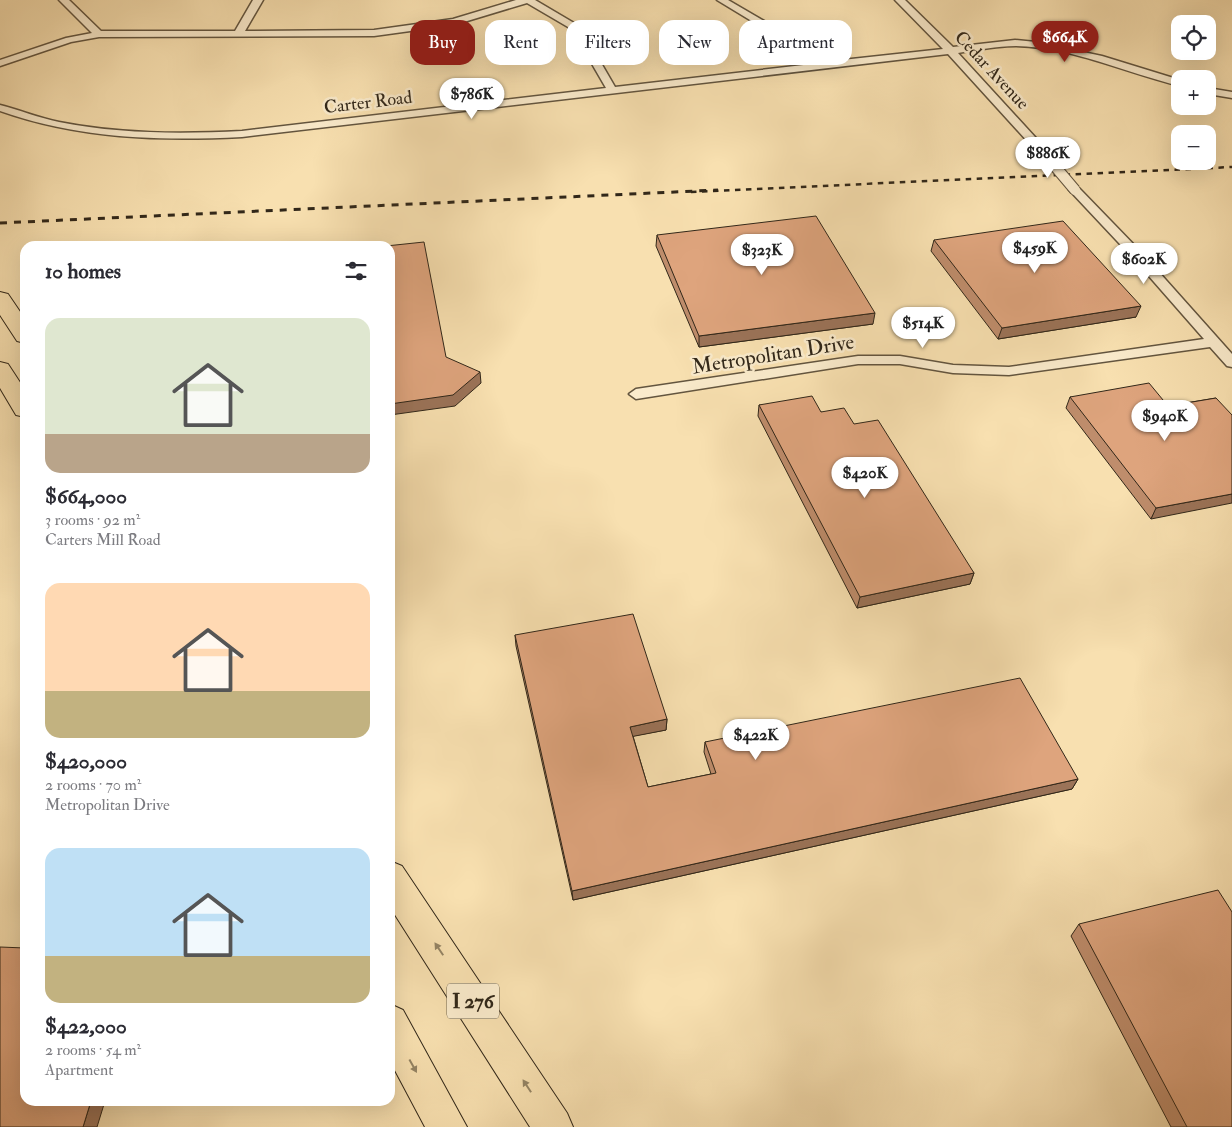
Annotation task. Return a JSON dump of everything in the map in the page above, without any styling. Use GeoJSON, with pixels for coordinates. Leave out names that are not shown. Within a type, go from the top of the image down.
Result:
{"type":"FeatureCollection","features":[{"type":"Feature","properties":{"kind":"highway"},"geometry":{"type":"LineString","coordinates":[[0,299],[20,329]]}},
{"type":"Feature","properties":{"kind":"highway"},"geometry":{"type":"LineString","coordinates":[[0,369],[20,401]]}},
{"type":"Feature","properties":{"kind":"highway","name":"I 276"},"geometry":{"type":"LineString","coordinates":[[395,885],[553,1127]]}},
{"type":"Feature","properties":{"kind":"highway"},"geometry":{"type":"LineString","coordinates":[[395,1032],[447,1127]]}},
{"type":"Feature","properties":{"kind":"street"},"geometry":{"type":"LineString","coordinates":[[64,0],[99,34]]}},
{"type":"Feature","properties":{"kind":"street"},"geometry":{"type":"LineString","coordinates":[[238,34],[258,0]]}},
{"type":"Feature","properties":{"kind":"street"},"geometry":{"type":"LineString","coordinates":[[0,63],[69,40],[99,34],[348,35],[400,31],[454,22],[527,0],[571,25],[588,49],[612,90]]}},
{"type":"Feature","properties":{"kind":"street"},"geometry":{"type":"LineString","coordinates":[[722,0],[756,20]]}},
{"type":"Feature","properties":{"kind":"street","name":"Cedar Avenue"},"geometry":{"type":"LineString","coordinates":[[900,0],[949,49],[1075,190],[1137,255],[1232,363]]}},
{"type":"Feature","properties":{"kind":"street"},"geometry":{"type":"LineString","coordinates":[[949,49],[1015,43],[1041,45],[1073,52],[1171,80]]}},
{"type":"Feature","properties":{"kind":"street","name":"Carter Road"},"geometry":{"type":"LineString","coordinates":[[852,61],[949,49]]}},
{"type":"Feature","properties":{"kind":"street","name":"Carter Road"},"geometry":{"type":"LineString","coordinates":[[0,108],[22,116],[76,127],[152,135],[191,136],[273,131],[822,65]]}},
{"type":"Feature","properties":{"kind":"street"},"geometry":{"type":"LineString","coordinates":[[1216,92],[1232,95]]}},
{"type":"Feature","properties":{"kind":"street","name":"Metropolitan Drive"},"geometry":{"type":"LineString","coordinates":[[636,394],[858,360],[900,360],[954,369],[1009,371],[1213,342]]}},
{"type":"Feature","properties":{"kind":"building"},"geometry":{"type":"Polygon","coordinates":[[[816,216],[875,313],[699,336],[657,235],[816,216]]]}},
{"type":"Feature","properties":{"kind":"building"},"geometry":{"type":"Polygon","coordinates":[[[1063,221],[1141,306],[1002,328],[934,240],[1063,221]]]}},
{"type":"Feature","properties":{"kind":"building"},"geometry":{"type":"Polygon","coordinates":[[[424,242],[446,357],[480,372],[453,395],[395,403],[395,245],[424,242]]]}},
{"type":"Feature","properties":{"kind":"building"},"geometry":{"type":"Polygon","coordinates":[[[1149,383],[1168,406],[1216,398],[1232,415],[1232,494],[1156,508],[1070,397],[1149,383]]]}},
{"type":"Feature","properties":{"kind":"building"},"geometry":{"type":"Polygon","coordinates":[[[812,396],[821,412],[844,408],[854,424],[878,420],[974,573],[860,597],[759,405],[812,396]]]}},
{"type":"Feature","properties":{"kind":"building"},"geometry":{"type":"Polygon","coordinates":[[[633,614],[667,719],[630,727],[648,787],[716,773],[705,742],[1020,678],[1078,779],[572,891],[515,635],[633,614]]]}},
{"type":"Feature","properties":{"kind":"building"},"geometry":{"type":"Polygon","coordinates":[[[1218,890],[1232,912],[1232,1127],[1187,1127],[1079,924],[1218,890]]]}},
{"type":"Feature","properties":{"kind":"building"},"geometry":{"type":"Polygon","coordinates":[[[0,947],[20,948],[20,1106],[89,1106],[83,1127],[0,1127],[0,947]]]}},
{"type":"Feature","properties":{"kind":"railway"},"geometry":{"type":"LineString","coordinates":[[691,192],[1232,167]]}},
{"type":"Feature","properties":{"kind":"railway"},"geometry":{"type":"LineString","coordinates":[[0,223],[718,190]]}}]}
